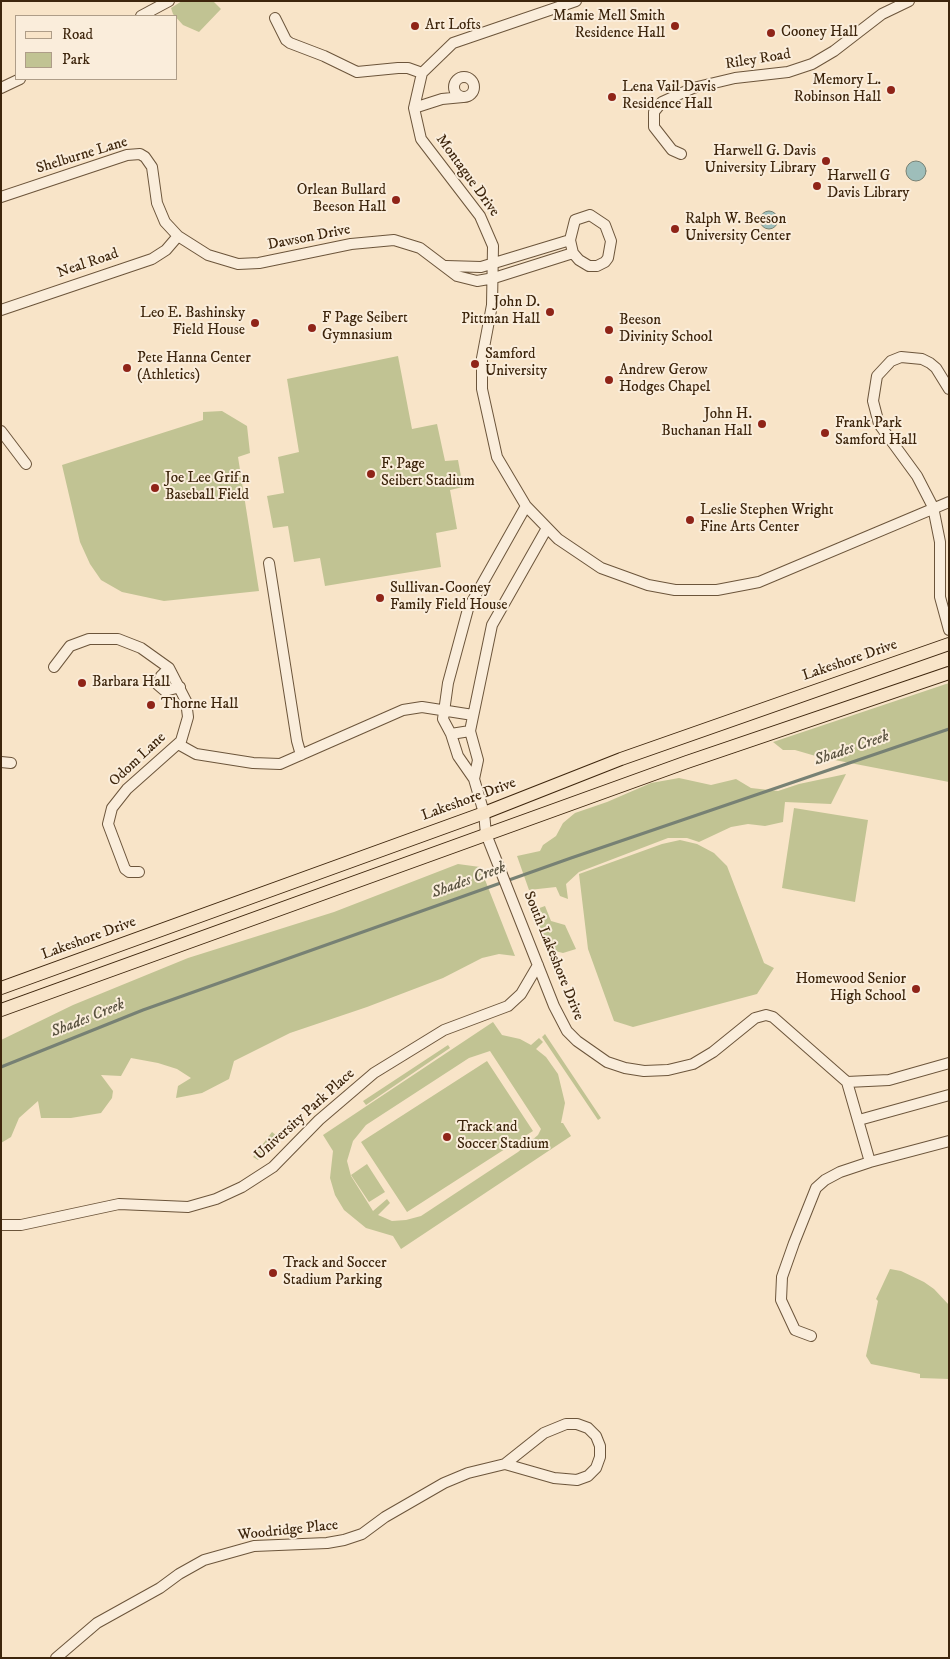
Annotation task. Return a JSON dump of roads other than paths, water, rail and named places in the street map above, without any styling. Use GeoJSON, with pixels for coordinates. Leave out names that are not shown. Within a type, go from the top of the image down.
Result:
{"type":"FeatureCollection","features":[{"type":"Feature","properties":{"kind":"main road","name":"Lakeshore Drive"},"geometry":{"type":"LineString","coordinates":[[1,988],[484,813],[621,759],[949,644]]}},
{"type":"Feature","properties":{"kind":"main road"},"geometry":{"type":"LineString","coordinates":[[1,1010],[687,762],[949,673]]}},
{"type":"Feature","properties":{"kind":"street"},"geometry":{"type":"LineString","coordinates":[[143,15],[169,1]]}},
{"type":"Feature","properties":{"kind":"street"},"geometry":{"type":"LineString","coordinates":[[276,18],[286,40],[290,44],[329,58],[357,72],[408,68],[422,73],[453,43],[576,1]]}},
{"type":"Feature","properties":{"kind":"street","name":"Riley Road"},"geometry":{"type":"LineString","coordinates":[[681,154],[672,150],[654,127],[654,112],[662,102],[693,88],[735,78],[788,72],[812,64],[834,52],[882,14],[910,1]]}},
{"type":"Feature","properties":{"kind":"street","name":"Montague Drive"},"geometry":{"type":"LineString","coordinates":[[422,73],[414,108],[421,139],[480,216],[493,246],[494,278],[492,305],[482,358],[482,389],[497,457],[526,506],[558,539],[601,568],[648,585],[676,590],[717,590],[759,582],[933,507],[949,502]]}},
{"type":"Feature","properties":{"kind":"street"},"geometry":{"type":"LineString","coordinates":[[414,108],[442,99],[468,96],[473,92],[473,82],[468,78],[462,77],[442,99]]}},
{"type":"Feature","properties":{"kind":"street"},"geometry":{"type":"LineString","coordinates":[[1,88],[18,80]]}},
{"type":"Feature","properties":{"kind":"street"},"geometry":{"type":"LineString","coordinates":[[454,84],[454,90],[462,96]]}},
{"type":"Feature","properties":{"kind":"street","name":"Shelburne Lane"},"geometry":{"type":"LineString","coordinates":[[1,197],[127,155],[140,154],[145,157],[152,168],[157,203],[165,222],[178,236]]}},
{"type":"Feature","properties":{"kind":"street"},"geometry":{"type":"LineString","coordinates":[[584,216],[600,220],[610,235],[610,252],[606,261],[600,265],[586,264],[573,254],[570,240],[573,224],[584,216]]}},
{"type":"Feature","properties":{"kind":"street","name":"Dawson Drive"},"geometry":{"type":"LineString","coordinates":[[178,236],[208,255],[238,264],[259,263],[351,244],[386,240],[403,242],[420,248],[457,276],[477,281],[494,278],[573,254]]}},
{"type":"Feature","properties":{"kind":"street","name":"Neal Road"},"geometry":{"type":"LineString","coordinates":[[1,310],[152,258],[166,250],[178,236]]}},
{"type":"Feature","properties":{"kind":"street"},"geometry":{"type":"LineString","coordinates":[[446,266],[468,268],[493,264],[570,240]]}},
{"type":"Feature","properties":{"kind":"street"},"geometry":{"type":"LineString","coordinates":[[949,389],[936,368],[922,358],[902,357],[891,361],[880,370],[874,384],[873,401],[879,424],[917,476],[933,507],[940,542],[940,597],[949,630]]}},
{"type":"Feature","properties":{"kind":"street"},"geometry":{"type":"LineString","coordinates":[[1,432],[26,464]]}},
{"type":"Feature","properties":{"kind":"street"},"geometry":{"type":"LineString","coordinates":[[474,780],[458,756],[451,734],[443,722],[444,710],[468,609],[526,506]]}},
{"type":"Feature","properties":{"kind":"street"},"geometry":{"type":"LineString","coordinates":[[474,780],[478,760],[470,731],[494,620],[547,528]]}},
{"type":"Feature","properties":{"kind":"street"},"geometry":{"type":"LineString","coordinates":[[268,563],[297,742],[301,755]]}},
{"type":"Feature","properties":{"kind":"street","name":"Odom Lane"},"geometry":{"type":"LineString","coordinates":[[54,667],[70,646],[89,639],[110,638],[130,643],[169,668],[186,701],[188,717],[186,729],[178,744],[127,789],[112,808],[108,824],[125,869],[134,873],[139,872]]}},
{"type":"Feature","properties":{"kind":"street"},"geometry":{"type":"LineString","coordinates":[[169,668],[161,676],[158,685],[166,691],[180,687]]}},
{"type":"Feature","properties":{"kind":"street"},"geometry":{"type":"LineString","coordinates":[[178,744],[196,754],[253,763],[280,764],[403,710],[422,707],[473,715]]}},
{"type":"Feature","properties":{"kind":"street"},"geometry":{"type":"LineString","coordinates":[[451,734],[470,731]]}},
{"type":"Feature","properties":{"kind":"street","name":"South Lakeshore Drive"},"geometry":{"type":"LineString","coordinates":[[474,780],[484,813],[486,834],[536,961],[560,1019],[567,1031],[577,1041],[607,1062],[644,1071],[668,1070],[692,1064],[712,1052],[755,1018],[766,1015],[780,1023],[847,1082]]}},
{"type":"Feature","properties":{"kind":"street","name":"University Park Place"},"geometry":{"type":"LineString","coordinates":[[1,1225],[21,1225],[119,1204],[188,1207],[225,1195],[273,1167],[319,1120],[374,1073],[444,1030],[508,1006],[521,994],[536,961]]}},
{"type":"Feature","properties":{"kind":"street"},"geometry":{"type":"LineString","coordinates":[[870,1162],[847,1082],[889,1080],[949,1063]]}},
{"type":"Feature","properties":{"kind":"street"},"geometry":{"type":"LineString","coordinates":[[859,1120],[949,1095]]}},
{"type":"Feature","properties":{"kind":"street"},"geometry":{"type":"LineString","coordinates":[[811,1336],[796,1330],[781,1300],[782,1277],[816,1188],[825,1180],[840,1172],[949,1141]]}},
{"type":"Feature","properties":{"kind":"street","name":"Woodridge Place"},"geometry":{"type":"LineString","coordinates":[[56,1658],[98,1623],[160,1588],[179,1574],[204,1560],[254,1546],[344,1540],[362,1534],[385,1517],[444,1483],[468,1473],[505,1464],[544,1433],[566,1424],[577,1424],[588,1428],[596,1436],[600,1446],[600,1457],[596,1468],[588,1476],[578,1480],[554,1478],[505,1464]]}},
{"type":"Feature","properties":{"kind":"water"},"geometry":{"type":"Polygon","coordinates":[[[916,161],[923,164],[926,171],[923,178],[916,181],[909,178],[906,171],[909,164],[916,161]]]}},
{"type":"Feature","properties":{"kind":"water"},"geometry":{"type":"Polygon","coordinates":[[[765,211],[773,211],[778,216],[776,227],[765,229],[760,224],[760,216],[765,211]]]}},
{"type":"Feature","properties":{"kind":"waterway","name":"Shades Creek"},"geometry":{"type":"LineString","coordinates":[[1,1067],[143,1010],[571,858],[949,729]]}},
{"type":"Feature","properties":{"kind":"place","name":"Art Lofts"},"geometry":{"type":"Point","coordinates":[415,26]}},
{"type":"Feature","properties":{"kind":"place","name":"Mamie Mell Smith Residence Hall"},"geometry":{"type":"Point","coordinates":[675,26]}},
{"type":"Feature","properties":{"kind":"place","name":"Cooney Hall"},"geometry":{"type":"Point","coordinates":[771,33]}},
{"type":"Feature","properties":{"kind":"place","name":"Memory L. Robinson Hall"},"geometry":{"type":"Point","coordinates":[891,90]}},
{"type":"Feature","properties":{"kind":"place","name":"Lena Vail Davis Residence Hall"},"geometry":{"type":"Point","coordinates":[612,97]}},
{"type":"Feature","properties":{"kind":"place","name":"Harwell G. Davis University Library"},"geometry":{"type":"Point","coordinates":[826,161]}},
{"type":"Feature","properties":{"kind":"place","name":"Harwell G Davis Library"},"geometry":{"type":"Point","coordinates":[817,186]}},
{"type":"Feature","properties":{"kind":"place","name":"Orlean Bullard Beeson Hall"},"geometry":{"type":"Point","coordinates":[396,200]}},
{"type":"Feature","properties":{"kind":"place","name":"Ralph W. Beeson University Center"},"geometry":{"type":"Point","coordinates":[675,229]}},
{"type":"Feature","properties":{"kind":"place","name":"John D. Pittman Hall"},"geometry":{"type":"Point","coordinates":[550,312]}},
{"type":"Feature","properties":{"kind":"place","name":"Leo E. Bashinsky Field House"},"geometry":{"type":"Point","coordinates":[255,323]}},
{"type":"Feature","properties":{"kind":"place","name":"F Page Seibert Gymnasium"},"geometry":{"type":"Point","coordinates":[312,328]}},
{"type":"Feature","properties":{"kind":"place","name":"Beeson Divinity School"},"geometry":{"type":"Point","coordinates":[609,330]}},
{"type":"Feature","properties":{"kind":"place","name":"Samford University"},"geometry":{"type":"Point","coordinates":[475,364]}},
{"type":"Feature","properties":{"kind":"place","name":"Pete Hanna Center (Athletics)"},"geometry":{"type":"Point","coordinates":[127,368]}},
{"type":"Feature","properties":{"kind":"place","name":"Andrew Gerow Hodges Chapel"},"geometry":{"type":"Point","coordinates":[609,380]}},
{"type":"Feature","properties":{"kind":"place","name":"John H. Buchanan Hall"},"geometry":{"type":"Point","coordinates":[762,424]}},
{"type":"Feature","properties":{"kind":"place","name":"Frank Park Samford Hall"},"geometry":{"type":"Point","coordinates":[825,433]}},
{"type":"Feature","properties":{"kind":"place","name":"F. Page Seibert Stadium"},"geometry":{"type":"Point","coordinates":[371,474]}},
{"type":"Feature","properties":{"kind":"place","name":"Joe Lee Grif n Baseball Field"},"geometry":{"type":"Point","coordinates":[155,488]}},
{"type":"Feature","properties":{"kind":"place","name":"Leslie Stephen Wright Fine Arts Center"},"geometry":{"type":"Point","coordinates":[690,520]}},
{"type":"Feature","properties":{"kind":"place","name":"Sullivan-Cooney Family Field House"},"geometry":{"type":"Point","coordinates":[380,598]}},
{"type":"Feature","properties":{"kind":"place","name":"Barbara Hall"},"geometry":{"type":"Point","coordinates":[82,683]}},
{"type":"Feature","properties":{"kind":"place","name":"Thorne Hall"},"geometry":{"type":"Point","coordinates":[151,705]}},
{"type":"Feature","properties":{"kind":"place","name":"Homewood Senior High School"},"geometry":{"type":"Point","coordinates":[916,989]}},
{"type":"Feature","properties":{"kind":"place","name":"Track and Soccer Stadium"},"geometry":{"type":"Point","coordinates":[447,1137]}},
{"type":"Feature","properties":{"kind":"place","name":"Track and Soccer Stadium Parking"},"geometry":{"type":"Point","coordinates":[273,1273]}}]}
